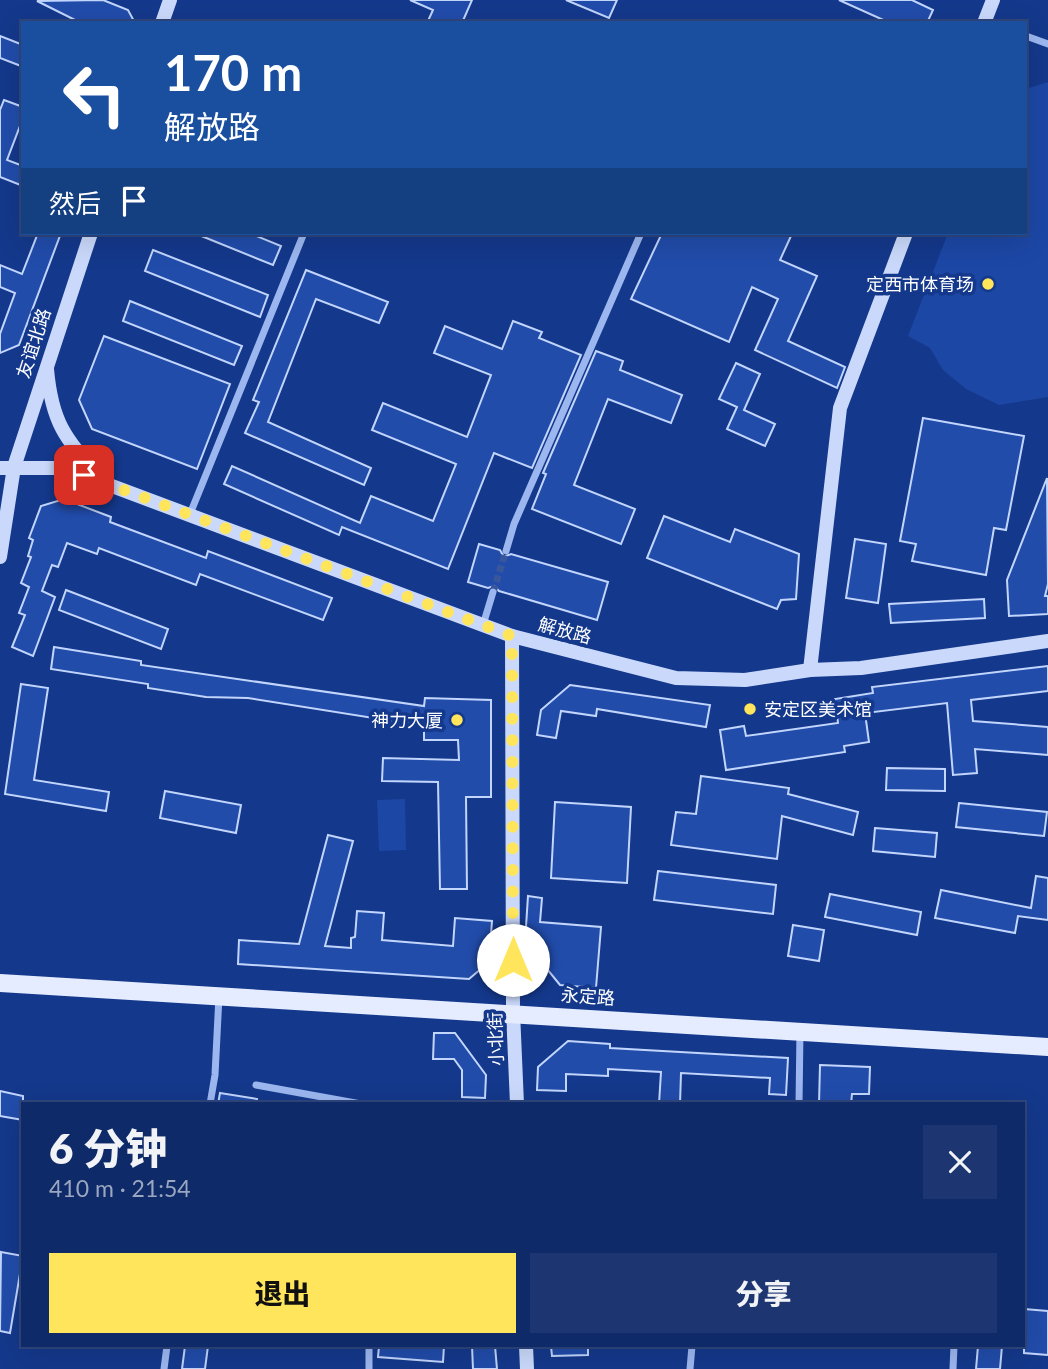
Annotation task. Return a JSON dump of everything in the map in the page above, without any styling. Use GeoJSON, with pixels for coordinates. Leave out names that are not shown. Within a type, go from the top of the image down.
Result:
{"type":"FeatureCollection","features":[{"type":"Feature","properties":{"kind":"main road"},"geometry":{"type":"LineString","coordinates":[[163,21],[170,0]]}},
{"type":"Feature","properties":{"kind":"main road"},"geometry":{"type":"LineString","coordinates":[[987,21],[992,0]]}},
{"type":"Feature","properties":{"kind":"main road","name":"友谊北路"},"geometry":{"type":"LineString","coordinates":[[0,557],[5,465],[47,362],[90,235]]}},
{"type":"Feature","properties":{"kind":"main road"},"geometry":{"type":"LineString","coordinates":[[810,670],[840,408],[905,235]]}},
{"type":"Feature","properties":{"kind":"main road"},"geometry":{"type":"LineString","coordinates":[[47,362],[51,405],[70,444],[104,483]]}},
{"type":"Feature","properties":{"kind":"main road","name":"解放路"},"geometry":{"type":"LineString","coordinates":[[5,465],[64,468],[512,636],[676,678],[745,680],[810,670],[862,668],[1048,640]]}},
{"type":"Feature","properties":{"kind":"main road","name":"小北街"},"geometry":{"type":"LineString","coordinates":[[512,636],[513,1012],[517,1102]]}},
{"type":"Feature","properties":{"kind":"main road","name":"永定路"},"geometry":{"type":"LineString","coordinates":[[0,983],[513,1012],[1048,1047]]}},
{"type":"Feature","properties":{"kind":"main road"},"geometry":{"type":"LineString","coordinates":[[526,1347],[527,1369]]}},
{"type":"Feature","properties":{"kind":"street"},"geometry":{"type":"LineString","coordinates":[[1027,36],[1048,44]]}},
{"type":"Feature","properties":{"kind":"street"},"geometry":{"type":"LineString","coordinates":[[190,514],[303,235]]}},
{"type":"Feature","properties":{"kind":"street"},"geometry":{"type":"LineString","coordinates":[[506,551],[514,524],[640,235]]}},
{"type":"Feature","properties":{"kind":"street"},"geometry":{"type":"LineString","coordinates":[[483,625],[493,592]]}},
{"type":"Feature","properties":{"kind":"street"},"geometry":{"type":"LineString","coordinates":[[209,1102],[215,1075],[219,995]]}},
{"type":"Feature","properties":{"kind":"street"},"geometry":{"type":"LineString","coordinates":[[799,1102],[800,1030]]}},
{"type":"Feature","properties":{"kind":"street"},"geometry":{"type":"LineString","coordinates":[[256,1085],[349,1102]]}},
{"type":"Feature","properties":{"kind":"street"},"geometry":{"type":"LineString","coordinates":[[164,1369],[167,1347]]}},
{"type":"Feature","properties":{"kind":"street"},"geometry":{"type":"LineString","coordinates":[[369,1347],[369,1369]]}},
{"type":"Feature","properties":{"kind":"street"},"geometry":{"type":"LineString","coordinates":[[690,1369],[692,1347]]}},
{"type":"Feature","properties":{"kind":"street"},"geometry":{"type":"LineString","coordinates":[[953,1369],[954,1347]]}},
{"type":"Feature","properties":{"kind":"shaded area","name":"定西市体育场"},"geometry":{"type":"Polygon","coordinates":[[[1048,82],[1048,397],[999,405],[966,389],[943,370],[930,348],[908,336],[947,235],[1027,235],[1027,89],[1048,82]]]}},
{"type":"Feature","properties":{"kind":"shaded area"},"geometry":{"type":"Polygon","coordinates":[[[405,799],[406,850],[379,851],[377,800],[405,799]]]}},
{"type":"Feature","properties":{"kind":"building"},"geometry":{"type":"Polygon","coordinates":[[[103,0],[128,10],[134,21],[77,21],[37,1],[103,0]]]}},
{"type":"Feature","properties":{"kind":"building"},"geometry":{"type":"Polygon","coordinates":[[[410,0],[472,0],[463,21],[428,21],[433,10],[410,0]]]}},
{"type":"Feature","properties":{"kind":"building"},"geometry":{"type":"Polygon","coordinates":[[[566,0],[617,0],[609,18],[566,0]]]}},
{"type":"Feature","properties":{"kind":"building"},"geometry":{"type":"Polygon","coordinates":[[[839,0],[912,0],[933,10],[928,21],[886,21],[839,0]]]}},
{"type":"Feature","properties":{"kind":"building"},"geometry":{"type":"Polygon","coordinates":[[[0,36],[21,44],[21,66],[0,58],[0,36]]]}},
{"type":"Feature","properties":{"kind":"building"},"geometry":{"type":"Polygon","coordinates":[[[4,100],[21,106],[21,123],[7,160],[21,165],[21,185],[0,177],[0,110],[4,100]]]}},
{"type":"Feature","properties":{"kind":"building"},"geometry":{"type":"Polygon","coordinates":[[[37,235],[60,235],[19,345],[0,353],[0,334],[15,293],[0,287],[0,265],[22,274],[37,235]]]}},
{"type":"Feature","properties":{"kind":"building"},"geometry":{"type":"Polygon","coordinates":[[[199,235],[254,235],[281,246],[273,265],[199,235]]]}},
{"type":"Feature","properties":{"kind":"building"},"geometry":{"type":"Polygon","coordinates":[[[661,235],[788,235],[791,236],[780,260],[817,276],[788,341],[845,367],[837,388],[755,350],[778,299],[752,287],[729,342],[631,299],[661,235]]]}},
{"type":"Feature","properties":{"kind":"building"},"geometry":{"type":"Polygon","coordinates":[[[153,250],[268,295],[260,317],[145,271],[153,250]]]}},
{"type":"Feature","properties":{"kind":"building"},"geometry":{"type":"Polygon","coordinates":[[[306,270],[388,302],[379,323],[316,299],[268,422],[371,468],[364,485],[245,433],[259,402],[253,400],[306,270]]]}},
{"type":"Feature","properties":{"kind":"building"},"geometry":{"type":"Polygon","coordinates":[[[130,301],[242,346],[234,365],[123,321],[130,301]]]}},
{"type":"Feature","properties":{"kind":"building"},"geometry":{"type":"Polygon","coordinates":[[[513,321],[542,332],[539,338],[581,355],[532,468],[494,453],[448,569],[342,527],[339,535],[224,484],[232,466],[360,523],[371,496],[433,521],[456,464],[372,430],[383,403],[467,437],[491,375],[434,353],[445,326],[502,349],[513,321]]]}},
{"type":"Feature","properties":{"kind":"building"},"geometry":{"type":"Polygon","coordinates":[[[104,336],[230,384],[197,469],[92,429],[79,400],[104,336]]]}},
{"type":"Feature","properties":{"kind":"building"},"geometry":{"type":"Polygon","coordinates":[[[596,351],[623,361],[620,370],[682,395],[671,423],[608,399],[574,485],[635,509],[621,544],[532,509],[546,474],[543,473],[596,351]]]}},
{"type":"Feature","properties":{"kind":"building"},"geometry":{"type":"Polygon","coordinates":[[[736,363],[760,374],[744,410],[775,424],[765,446],[727,429],[737,407],[719,399],[736,363]]]}},
{"type":"Feature","properties":{"kind":"building"},"geometry":{"type":"Polygon","coordinates":[[[923,418],[1024,436],[1006,530],[994,528],[986,575],[912,561],[916,544],[900,541],[923,418]]]}},
{"type":"Feature","properties":{"kind":"building"},"geometry":{"type":"Polygon","coordinates":[[[1047,478],[1048,584],[1045,596],[1048,596],[1048,614],[1009,616],[1007,580],[1047,478]]]}},
{"type":"Feature","properties":{"kind":"building"},"geometry":{"type":"Polygon","coordinates":[[[64,499],[111,517],[110,522],[206,558],[208,551],[332,598],[323,620],[200,574],[196,585],[99,548],[97,554],[67,543],[58,567],[52,565],[42,591],[55,597],[33,656],[12,647],[25,615],[19,613],[29,587],[21,583],[31,557],[28,556],[33,540],[29,538],[41,506],[64,499]]]}},
{"type":"Feature","properties":{"kind":"building"},"geometry":{"type":"Polygon","coordinates":[[[664,516],[730,542],[735,529],[799,554],[796,599],[781,600],[777,609],[647,558],[664,516]]]}},
{"type":"Feature","properties":{"kind":"building"},"geometry":{"type":"Polygon","coordinates":[[[855,539],[886,544],[878,603],[846,598],[855,539]]]}},
{"type":"Feature","properties":{"kind":"building"},"geometry":{"type":"Polygon","coordinates":[[[479,544],[500,550],[504,557],[511,554],[608,582],[597,620],[499,591],[494,586],[488,588],[468,582],[479,544]]]}},
{"type":"Feature","properties":{"kind":"building"},"geometry":{"type":"Polygon","coordinates":[[[66,590],[168,629],[161,649],[59,610],[66,590]]]}},
{"type":"Feature","properties":{"kind":"building"},"geometry":{"type":"Polygon","coordinates":[[[984,599],[985,618],[891,623],[889,604],[984,599]]]}},
{"type":"Feature","properties":{"kind":"building"},"geometry":{"type":"Polygon","coordinates":[[[54,647],[141,661],[141,665],[424,706],[425,698],[491,700],[491,797],[466,797],[467,889],[440,889],[438,782],[382,781],[383,758],[459,760],[458,740],[424,740],[424,726],[248,698],[206,697],[148,688],[148,684],[51,669],[54,647]]]}},
{"type":"Feature","properties":{"kind":"building"},"geometry":{"type":"Polygon","coordinates":[[[1048,666],[1048,691],[971,700],[973,721],[1048,727],[1048,755],[975,749],[977,773],[953,775],[947,703],[865,713],[869,742],[844,746],[845,752],[726,770],[720,730],[744,726],[746,736],[838,723],[835,699],[873,693],[872,687],[1048,666]]]}},
{"type":"Feature","properties":{"kind":"building"},"geometry":{"type":"Polygon","coordinates":[[[21,684],[48,688],[34,780],[109,792],[106,811],[5,794],[21,684]]]}},
{"type":"Feature","properties":{"kind":"building"},"geometry":{"type":"Polygon","coordinates":[[[570,685],[710,705],[706,727],[597,709],[596,716],[561,711],[556,738],[537,735],[541,710],[570,685]]]}},
{"type":"Feature","properties":{"kind":"building"},"geometry":{"type":"Polygon","coordinates":[[[887,768],[945,769],[945,791],[886,790],[887,768]]]}},
{"type":"Feature","properties":{"kind":"building"},"geometry":{"type":"Polygon","coordinates":[[[701,776],[789,788],[788,794],[858,812],[853,835],[782,816],[777,859],[671,845],[676,812],[696,814],[701,776]]]}},
{"type":"Feature","properties":{"kind":"building"},"geometry":{"type":"Polygon","coordinates":[[[165,791],[241,805],[236,833],[160,818],[165,791]]]}},
{"type":"Feature","properties":{"kind":"building"},"geometry":{"type":"Polygon","coordinates":[[[555,802],[631,807],[627,883],[551,878],[555,802]]]}},
{"type":"Feature","properties":{"kind":"building"},"geometry":{"type":"Polygon","coordinates":[[[959,803],[1047,812],[1044,836],[956,827],[959,803]]]}},
{"type":"Feature","properties":{"kind":"building"},"geometry":{"type":"Polygon","coordinates":[[[875,828],[937,833],[935,857],[873,851],[875,828]]]}},
{"type":"Feature","properties":{"kind":"building"},"geometry":{"type":"Polygon","coordinates":[[[328,835],[353,841],[325,946],[351,948],[351,938],[355,937],[357,911],[384,913],[382,940],[453,946],[455,918],[492,921],[489,962],[469,979],[238,964],[239,940],[299,944],[328,835]]]}},
{"type":"Feature","properties":{"kind":"building"},"geometry":{"type":"Polygon","coordinates":[[[658,871],[776,885],[773,914],[654,900],[658,871]]]}},
{"type":"Feature","properties":{"kind":"building"},"geometry":{"type":"Polygon","coordinates":[[[1036,876],[1048,878],[1048,920],[1018,916],[1015,933],[935,918],[941,890],[1031,908],[1036,876]]]}},
{"type":"Feature","properties":{"kind":"building"},"geometry":{"type":"Polygon","coordinates":[[[830,894],[921,912],[917,935],[825,917],[830,894]]]}},
{"type":"Feature","properties":{"kind":"building"},"geometry":{"type":"Polygon","coordinates":[[[528,896],[542,898],[540,922],[601,927],[596,988],[560,985],[525,942],[528,896]]]}},
{"type":"Feature","properties":{"kind":"building"},"geometry":{"type":"Polygon","coordinates":[[[793,925],[824,930],[819,961],[788,956],[793,925]]]}},
{"type":"Feature","properties":{"kind":"building"},"geometry":{"type":"Polygon","coordinates":[[[434,1033],[455,1033],[486,1075],[485,1098],[462,1097],[462,1070],[454,1059],[433,1059],[434,1033]]]}},
{"type":"Feature","properties":{"kind":"building"},"geometry":{"type":"Polygon","coordinates":[[[568,1041],[610,1044],[610,1048],[788,1058],[786,1095],[769,1094],[770,1078],[681,1073],[680,1102],[659,1102],[661,1072],[608,1069],[608,1076],[566,1074],[566,1091],[537,1090],[538,1067],[568,1041]]]}},
{"type":"Feature","properties":{"kind":"building"},"geometry":{"type":"Polygon","coordinates":[[[820,1065],[870,1067],[869,1094],[852,1094],[851,1102],[819,1102],[820,1065]]]}},
{"type":"Feature","properties":{"kind":"building"},"geometry":{"type":"Polygon","coordinates":[[[0,1091],[23,1096],[21,1120],[0,1116],[0,1091]]]}},
{"type":"Feature","properties":{"kind":"building"},"geometry":{"type":"Polygon","coordinates":[[[220,1093],[257,1099],[256,1102],[218,1102],[220,1093]]]}},
{"type":"Feature","properties":{"kind":"building"},"geometry":{"type":"Polygon","coordinates":[[[1,1252],[21,1256],[21,1268],[10,1333],[0,1331],[1,1252]]]}},
{"type":"Feature","properties":{"kind":"building"},"geometry":{"type":"Polygon","coordinates":[[[1025,1309],[1048,1311],[1048,1355],[1024,1353],[1025,1309]]]}},
{"type":"Feature","properties":{"kind":"building"},"geometry":{"type":"Polygon","coordinates":[[[185,1347],[208,1347],[205,1369],[182,1369],[185,1347]]]}},
{"type":"Feature","properties":{"kind":"building"},"geometry":{"type":"Polygon","coordinates":[[[379,1347],[444,1347],[443,1362],[378,1357],[379,1347]]]}},
{"type":"Feature","properties":{"kind":"building"},"geometry":{"type":"Polygon","coordinates":[[[472,1347],[495,1347],[497,1369],[473,1369],[472,1347]]]}},
{"type":"Feature","properties":{"kind":"building"},"geometry":{"type":"Polygon","coordinates":[[[551,1347],[588,1347],[588,1355],[552,1356],[551,1347]]]}},
{"type":"Feature","properties":{"kind":"building"},"geometry":{"type":"Polygon","coordinates":[[[978,1347],[1002,1347],[1000,1369],[976,1369],[978,1347]]]}},
{"type":"Feature","properties":{"kind":"tunnel"},"geometry":{"type":"LineString","coordinates":[[493,592],[506,551]]}},
{"type":"Feature","properties":{"kind":"place","name":"定西市体育场"},"geometry":{"type":"Point","coordinates":[988,284]}},
{"type":"Feature","properties":{"kind":"place","name":"安定区美术馆"},"geometry":{"type":"Point","coordinates":[750,709]}},
{"type":"Feature","properties":{"kind":"place","name":"神力大厦"},"geometry":{"type":"Point","coordinates":[457,720]}},
{"type":"Feature","properties":{"kind":"route"},"geometry":{"type":"LineString","coordinates":[[84,475],[512,636],[513,960]]}}]}
